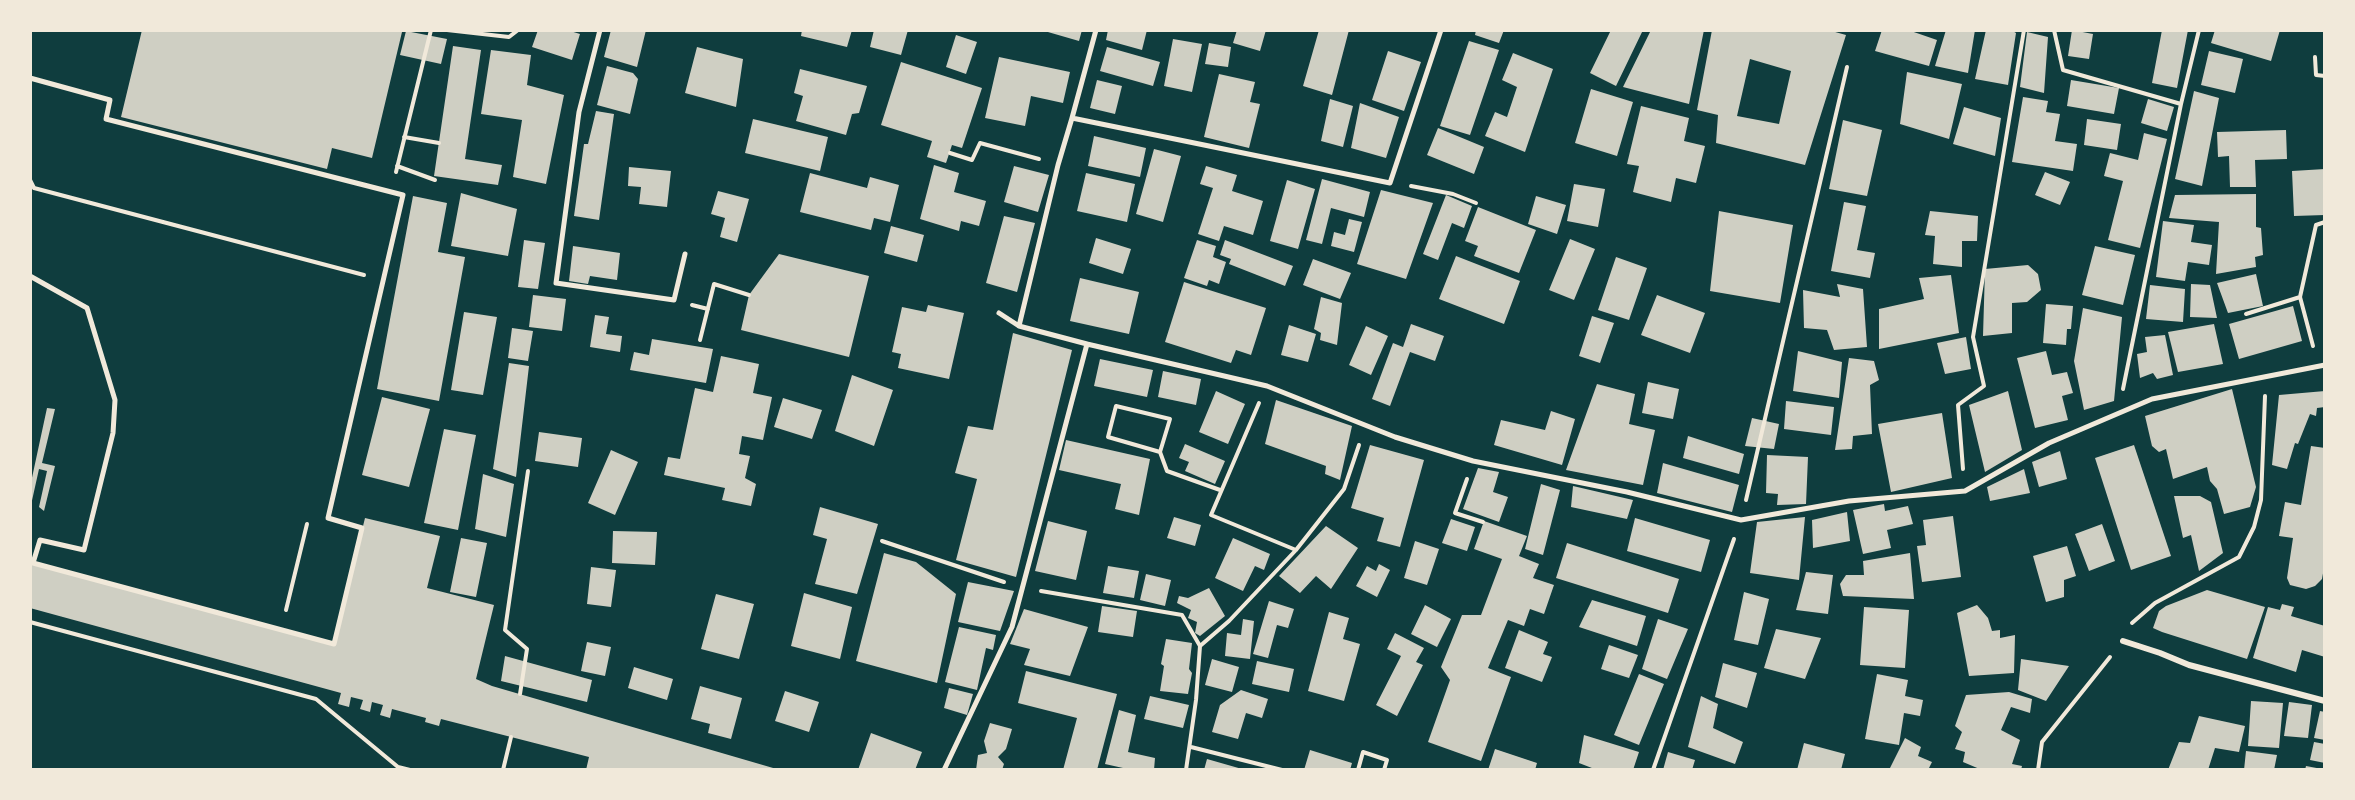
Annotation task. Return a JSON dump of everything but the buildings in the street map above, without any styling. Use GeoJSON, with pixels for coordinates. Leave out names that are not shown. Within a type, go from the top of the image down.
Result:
{"type":"FeatureCollection","features":[{"type":"Feature","properties":{"kind":"street"},"geometry":{"type":"LineString","coordinates":[[600,30],[579,112],[556,283],[674,300],[685,254]]}},
{"type":"Feature","properties":{"kind":"street"},"geometry":{"type":"LineString","coordinates":[[1020,326],[1058,165],[1096,30]]}},
{"type":"Feature","properties":{"kind":"street"},"geometry":{"type":"LineString","coordinates":[[1072,118],[1390,183],[1441,30]]}},
{"type":"Feature","properties":{"kind":"street"},"geometry":{"type":"LineString","coordinates":[[30,78],[110,100],[106,119],[403,195],[328,518],[362,528],[334,644],[33,563],[40,540],[84,550],[113,433],[115,400],[87,308],[30,276]]}},
{"type":"Feature","properties":{"kind":"street"},"geometry":{"type":"LineString","coordinates":[[999,313],[1020,326],[1267,386],[1395,437],[1473,461],[1627,492],[1741,520],[1849,501],[1965,490],[2049,443],[2117,416],[2152,399],[2325,365]]}},
{"type":"Feature","properties":{"kind":"street"},"geometry":{"type":"LineString","coordinates":[[944,770],[1012,627],[1087,344]]}},
{"type":"Feature","properties":{"kind":"street"},"geometry":{"type":"LineString","coordinates":[[2123,640],[2160,652],[2189,665],[2325,701]]}},
{"type":"Feature","properties":{"kind":"path"},"geometry":{"type":"LineString","coordinates":[[391,192],[431,30]]}},
{"type":"Feature","properties":{"kind":"path"},"geometry":{"type":"LineString","coordinates":[[447,30],[509,37],[518,30]]}},
{"type":"Feature","properties":{"kind":"path"},"geometry":{"type":"LineString","coordinates":[[1965,490],[1958,405],[1984,386],[1973,337],[2024,30]]}},
{"type":"Feature","properties":{"kind":"path"},"geometry":{"type":"LineString","coordinates":[[2054,30],[2063,70],[2181,104]]}},
{"type":"Feature","properties":{"kind":"path"},"geometry":{"type":"LineString","coordinates":[[2117,416],[2181,104],[2199,30]]}},
{"type":"Feature","properties":{"kind":"path"},"geometry":{"type":"LineString","coordinates":[[2315,57],[2316,75],[2325,76]]}},
{"type":"Feature","properties":{"kind":"path"},"geometry":{"type":"LineString","coordinates":[[1653,770],[1741,520],[1847,67]]}},
{"type":"Feature","properties":{"kind":"path"},"geometry":{"type":"LineString","coordinates":[[404,137],[439,143]]}},
{"type":"Feature","properties":{"kind":"path"},"geometry":{"type":"LineString","coordinates":[[950,153],[972,160],[980,143],[1058,165]]}},
{"type":"Feature","properties":{"kind":"path"},"geometry":{"type":"LineString","coordinates":[[397,166],[435,180]]}},
{"type":"Feature","properties":{"kind":"path"},"geometry":{"type":"LineString","coordinates":[[30,180],[32,190],[369,276]]}},
{"type":"Feature","properties":{"kind":"path"},"geometry":{"type":"LineString","coordinates":[[1390,183],[1454,194],[1476,202]]}},
{"type":"Feature","properties":{"kind":"path"},"geometry":{"type":"LineString","coordinates":[[2314,350],[2300,297],[2316,225],[2325,222]]}},
{"type":"Feature","properties":{"kind":"path"},"geometry":{"type":"LineString","coordinates":[[700,340],[714,284],[749,296]]}},
{"type":"Feature","properties":{"kind":"path"},"geometry":{"type":"LineString","coordinates":[[2246,314],[2300,297]]}},
{"type":"Feature","properties":{"kind":"path"},"geometry":{"type":"LineString","coordinates":[[2038,770],[2042,742],[2123,640],[2133,621],[2155,603],[2239,558],[2254,528],[2261,500],[2265,376]]}},
{"type":"Feature","properties":{"kind":"path"},"geometry":{"type":"LineString","coordinates":[[1267,386],[1210,515],[1296,550]]}},
{"type":"Feature","properties":{"kind":"path"},"geometry":{"type":"LineString","coordinates":[[1160,452],[1108,437],[1116,406],[1170,419],[1160,452],[1167,471],[1220,490]]}},
{"type":"Feature","properties":{"kind":"path"},"geometry":{"type":"LineString","coordinates":[[1200,646],[1229,621],[1296,550],[1344,489],[1365,424]]}},
{"type":"Feature","properties":{"kind":"path"},"geometry":{"type":"LineString","coordinates":[[1473,461],[1455,513],[1483,522]]}},
{"type":"Feature","properties":{"kind":"path"},"geometry":{"type":"LineString","coordinates":[[520,694],[527,649],[505,630],[528,471]]}},
{"type":"Feature","properties":{"kind":"path"},"geometry":{"type":"LineString","coordinates":[[882,541],[1021,587],[1182,615],[1200,646],[1191,747],[1186,770]]}},
{"type":"Feature","properties":{"kind":"path"},"geometry":{"type":"LineString","coordinates":[[30,622],[316,699],[396,768],[410,770]]}},
{"type":"Feature","properties":{"kind":"path"},"geometry":{"type":"LineString","coordinates":[[503,770],[511,738]]}},
{"type":"Feature","properties":{"kind":"path"},"geometry":{"type":"LineString","coordinates":[[1191,747],[1282,770]]}},
{"type":"Feature","properties":{"kind":"path"},"geometry":{"type":"LineString","coordinates":[[1358,770],[1363,752],[1387,760],[1384,770]]}}]}
